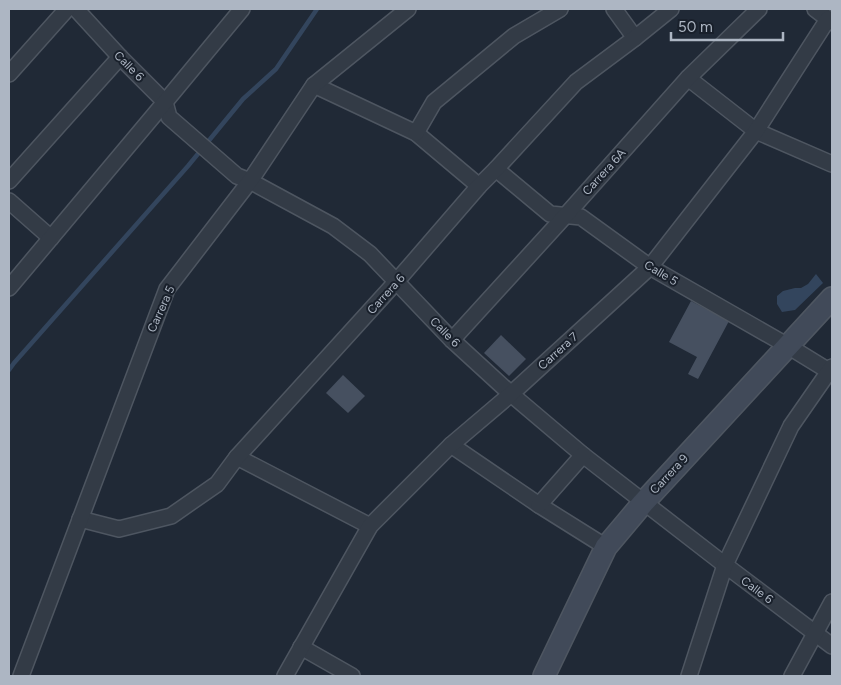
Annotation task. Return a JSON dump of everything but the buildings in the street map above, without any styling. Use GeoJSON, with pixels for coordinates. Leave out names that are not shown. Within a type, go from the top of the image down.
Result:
{"type":"FeatureCollection","features":[{"type":"Feature","properties":{"kind":"main road","name":"Carrera 9"},"geometry":{"type":"LineString","coordinates":[[544,676],[606,547],[642,503],[832,298]]}},
{"type":"Feature","properties":{"kind":"street"},"geometry":{"type":"LineString","coordinates":[[9,74],[67,9]]}},
{"type":"Feature","properties":{"kind":"street","name":"Calle 6"},"geometry":{"type":"LineString","coordinates":[[76,9],[165,102],[168,117],[237,176],[250,181],[333,226],[370,254],[452,340],[511,394],[642,503],[832,646]]}},
{"type":"Feature","properties":{"kind":"street"},"geometry":{"type":"LineString","coordinates":[[9,288],[242,9]]}},
{"type":"Feature","properties":{"kind":"street","name":"Carrera 5"},"geometry":{"type":"LineString","coordinates":[[21,676],[167,289],[250,181],[314,85],[408,9]]}},
{"type":"Feature","properties":{"kind":"street"},"geometry":{"type":"LineString","coordinates":[[416,132],[434,102],[514,36],[560,9]]}},
{"type":"Feature","properties":{"kind":"street"},"geometry":{"type":"LineString","coordinates":[[614,9],[635,38]]}},
{"type":"Feature","properties":{"kind":"street","name":"Carrera 6"},"geometry":{"type":"LineString","coordinates":[[80,519],[119,529],[171,516],[217,484],[237,457],[396,282],[479,186],[496,170],[576,82],[671,9]]}},
{"type":"Feature","properties":{"kind":"street","name":"Carrera 6A"},"geometry":{"type":"LineString","coordinates":[[452,340],[688,78],[759,9]]}},
{"type":"Feature","properties":{"kind":"street"},"geometry":{"type":"LineString","coordinates":[[815,9],[830,20]]}},
{"type":"Feature","properties":{"kind":"street","name":"Carrera 7"},"geometry":{"type":"LineString","coordinates":[[285,676],[370,526],[451,445],[511,394],[650,267],[756,131],[830,20]]}},
{"type":"Feature","properties":{"kind":"street"},"geometry":{"type":"LineString","coordinates":[[9,181],[120,57]]}},
{"type":"Feature","properties":{"kind":"street"},"geometry":{"type":"LineString","coordinates":[[688,78],[756,131],[832,164]]}},
{"type":"Feature","properties":{"kind":"street"},"geometry":{"type":"LineString","coordinates":[[314,85],[416,132],[479,186]]}},
{"type":"Feature","properties":{"kind":"street","name":"Calle 5"},"geometry":{"type":"LineString","coordinates":[[496,170],[550,214],[581,217],[650,267],[831,370]]}},
{"type":"Feature","properties":{"kind":"street"},"geometry":{"type":"LineString","coordinates":[[9,201],[51,238]]}},
{"type":"Feature","properties":{"kind":"street"},"geometry":{"type":"LineString","coordinates":[[689,676],[724,566],[791,426],[831,370]]}},
{"type":"Feature","properties":{"kind":"street"},"geometry":{"type":"LineString","coordinates":[[451,445],[539,505],[606,547]]}},
{"type":"Feature","properties":{"kind":"street"},"geometry":{"type":"LineString","coordinates":[[539,505],[583,455]]}},
{"type":"Feature","properties":{"kind":"street"},"geometry":{"type":"LineString","coordinates":[[237,457],[370,526]]}},
{"type":"Feature","properties":{"kind":"street"},"geometry":{"type":"LineString","coordinates":[[792,676],[832,602]]}},
{"type":"Feature","properties":{"kind":"street"},"geometry":{"type":"LineString","coordinates":[[301,647],[352,676]]}},
{"type":"Feature","properties":{"kind":"water"},"geometry":{"type":"Polygon","coordinates":[[[816,274],[823,283],[795,310],[782,312],[777,304],[777,296],[783,291],[801,288],[808,284],[816,274]]]}},
{"type":"Feature","properties":{"kind":"waterway"},"geometry":{"type":"LineString","coordinates":[[9,370],[188,166],[243,99],[276,69],[317,9]]}}]}
